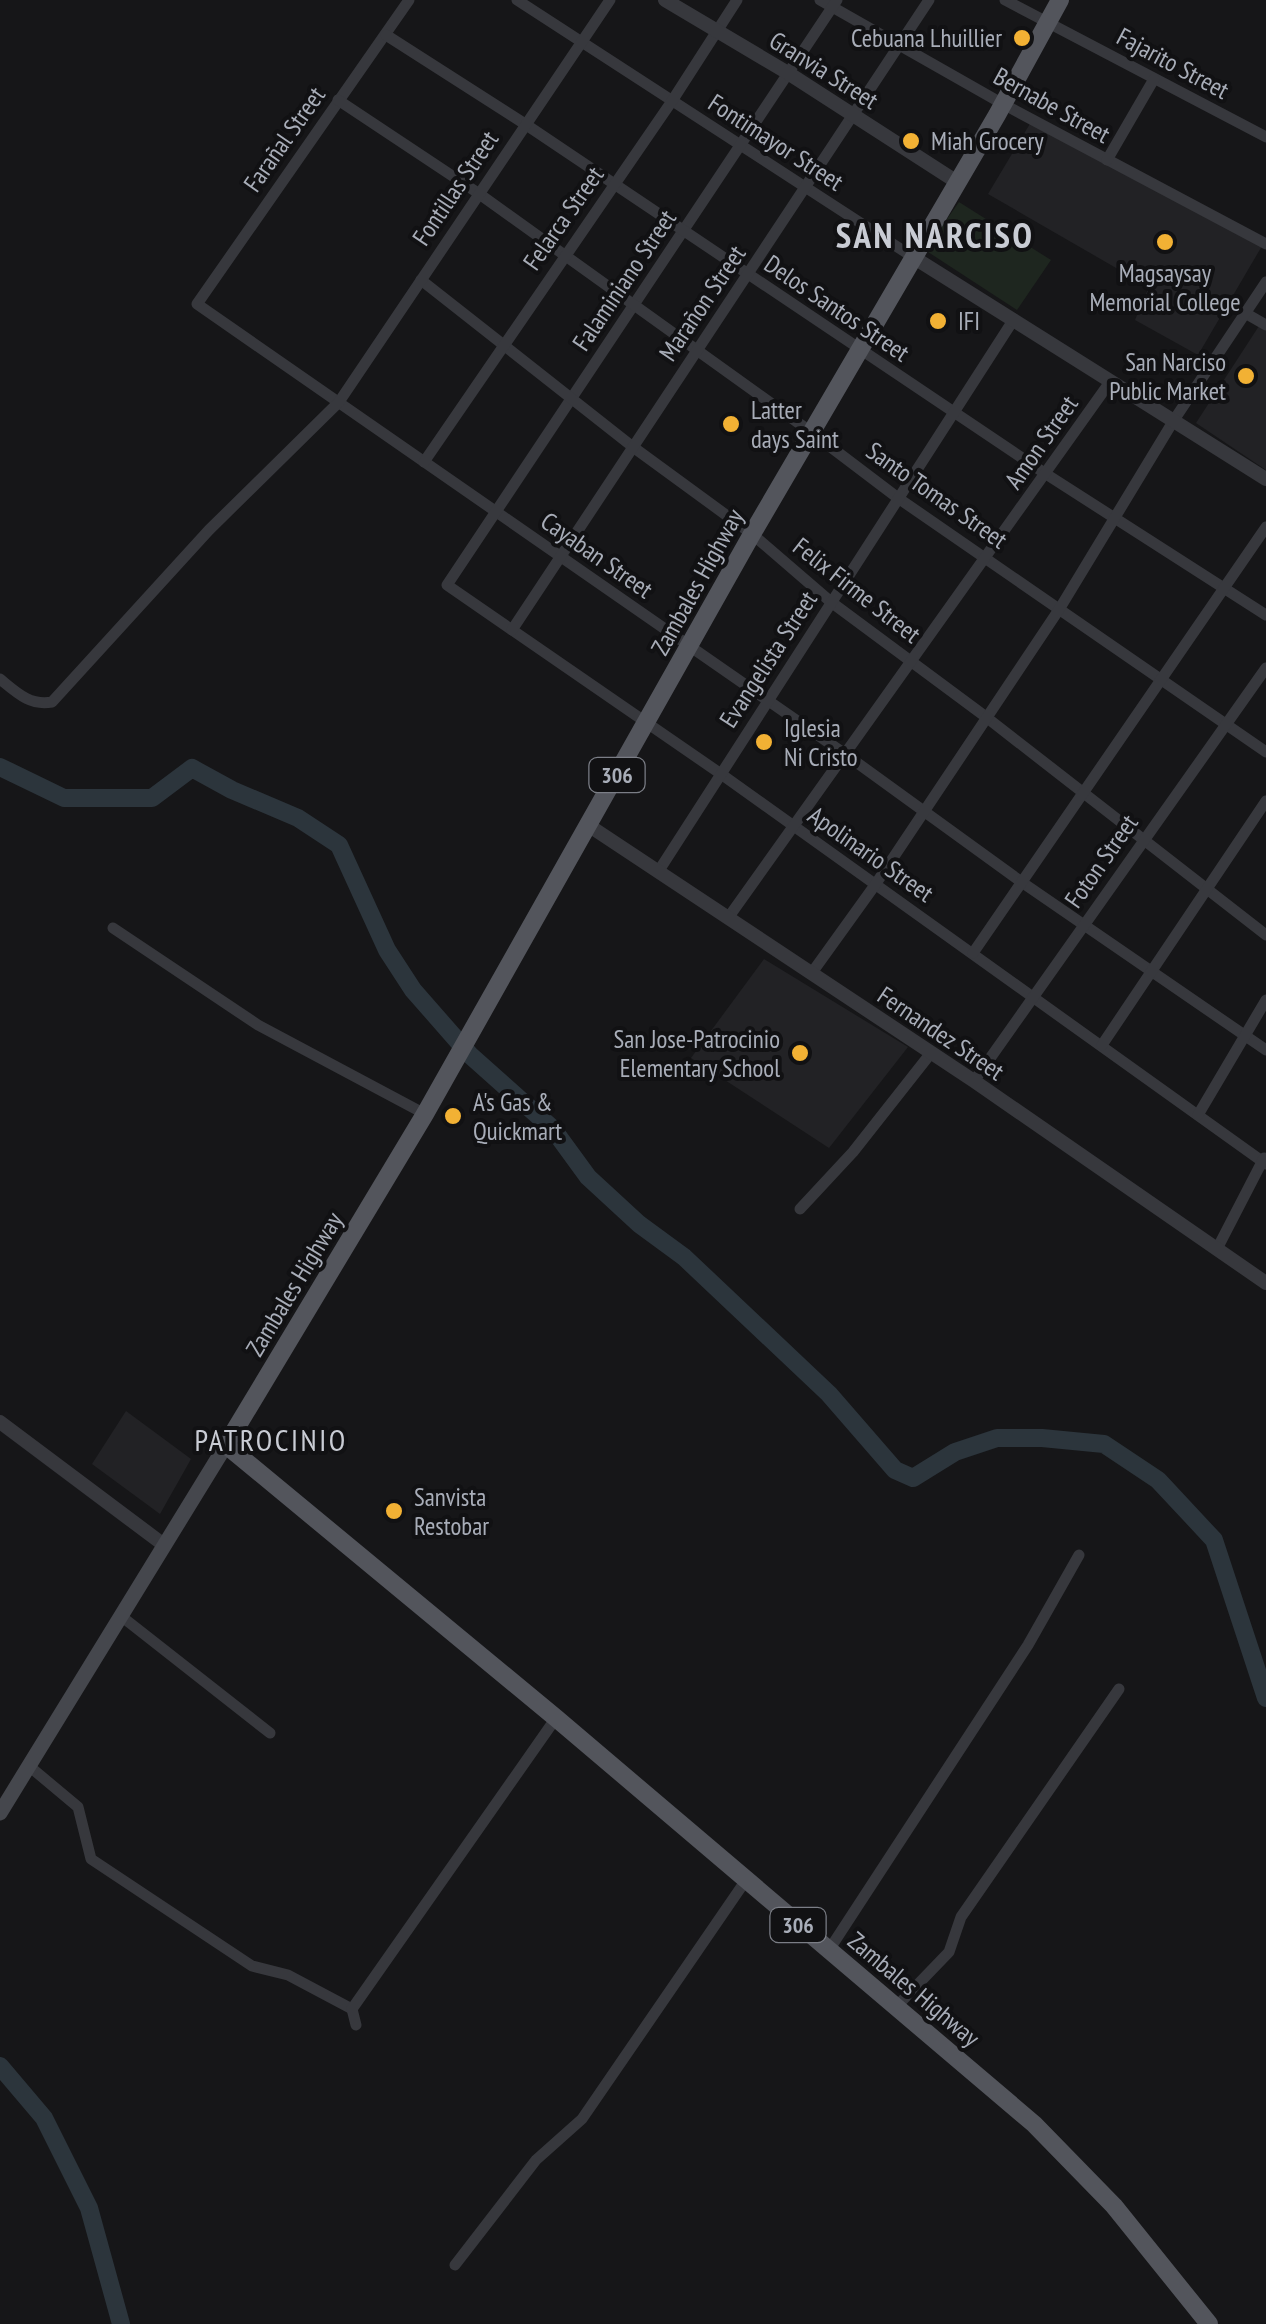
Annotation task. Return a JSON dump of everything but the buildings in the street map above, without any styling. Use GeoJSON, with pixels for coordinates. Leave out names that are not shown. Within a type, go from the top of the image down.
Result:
{"type":"FeatureCollection","features":[{"type":"Feature","properties":{"kind":"main road","name":"Zambales Highway"},"geometry":{"type":"LineString","coordinates":[[1060,0],[752,534],[425,1114],[226,1445],[556,1718],[1034,2124],[1114,2206],[1209,2324]]}},
{"type":"Feature","properties":{"kind":"main road"},"geometry":{"type":"LineString","coordinates":[[0,1814],[226,1445]]}},
{"type":"Feature","properties":{"kind":"street","name":"Farañal Street"},"geometry":{"type":"LineString","coordinates":[[197,304],[409,0]]}},
{"type":"Feature","properties":{"kind":"street","name":"Fontimayor Street"},"geometry":{"type":"LineString","coordinates":[[517,0],[913,257],[1266,479]]}},
{"type":"Feature","properties":{"kind":"street","name":"Fontillas Street"},"geometry":{"type":"LineString","coordinates":[[0,679],[24,698],[38,704],[52,702],[209,530],[340,402],[610,0]]}},
{"type":"Feature","properties":{"kind":"street","name":"Granvia Street"},"geometry":{"type":"LineString","coordinates":[[665,0],[788,73],[957,182]]}},
{"type":"Feature","properties":{"kind":"street","name":"Felarca Street"},"geometry":{"type":"LineString","coordinates":[[424,462],[737,0]]}},
{"type":"Feature","properties":{"kind":"street","name":"Bernabe Street"},"geometry":{"type":"LineString","coordinates":[[820,0],[835,4],[899,46],[1003,104],[1266,244]]}},
{"type":"Feature","properties":{"kind":"street","name":"Marañon Street"},"geometry":{"type":"LineString","coordinates":[[512,630],[930,0]]}},
{"type":"Feature","properties":{"kind":"street","name":"Fajarito Street"},"geometry":{"type":"LineString","coordinates":[[1005,0],[1266,137]]}},
{"type":"Feature","properties":{"kind":"street","name":"Falaminiano Street"},"geometry":{"type":"LineString","coordinates":[[448,585],[835,4]]}},
{"type":"Feature","properties":{"kind":"street","name":"Delos Santos Street"},"geometry":{"type":"LineString","coordinates":[[386,34],[1266,616]]}},
{"type":"Feature","properties":{"kind":"street"},"geometry":{"type":"LineString","coordinates":[[1108,160],[1154,79]]}},
{"type":"Feature","properties":{"kind":"street","name":"Santo Tomas Street"},"geometry":{"type":"LineString","coordinates":[[338,100],[478,193],[898,498],[1266,752]]}},
{"type":"Feature","properties":{"kind":"street","name":"Felix Firme Street"},"geometry":{"type":"LineString","coordinates":[[421,280],[1266,935]]}},
{"type":"Feature","properties":{"kind":"street"},"geometry":{"type":"LineString","coordinates":[[811,974],[1060,608],[1174,420],[1266,282]]}},
{"type":"Feature","properties":{"kind":"street","name":"Cayaban Street"},"geometry":{"type":"LineString","coordinates":[[197,304],[1266,1050]]}},
{"type":"Feature","properties":{"kind":"street"},"geometry":{"type":"LineString","coordinates":[[1246,313],[1266,325]]}},
{"type":"Feature","properties":{"kind":"street","name":"Evangelista Street"},"geometry":{"type":"LineString","coordinates":[[658,872],[1014,319]]}},
{"type":"Feature","properties":{"kind":"street","name":"Amon Street"},"geometry":{"type":"LineString","coordinates":[[728,918],[1110,382]]}},
{"type":"Feature","properties":{"kind":"street"},"geometry":{"type":"LineString","coordinates":[[972,953],[1266,527]]}},
{"type":"Feature","properties":{"kind":"street","name":"Apolinario Street"},"geometry":{"type":"LineString","coordinates":[[448,585],[1265,1160]]}},
{"type":"Feature","properties":{"kind":"street","name":"Foton Street"},"geometry":{"type":"LineString","coordinates":[[974,1081],[1266,668]]}},
{"type":"Feature","properties":{"kind":"street"},"geometry":{"type":"LineString","coordinates":[[1102,1045],[1266,801]]}},
{"type":"Feature","properties":{"kind":"street","name":"Fernandez Street"},"geometry":{"type":"LineString","coordinates":[[588,825],[974,1081],[1266,1283]]}},
{"type":"Feature","properties":{"kind":"street"},"geometry":{"type":"LineString","coordinates":[[113,928],[258,1025],[425,1114]]}},
{"type":"Feature","properties":{"kind":"street"},"geometry":{"type":"LineString","coordinates":[[1198,1115],[1266,1000]]}},
{"type":"Feature","properties":{"kind":"street"},"geometry":{"type":"LineString","coordinates":[[800,1209],[852,1152],[931,1053]]}},
{"type":"Feature","properties":{"kind":"street"},"geometry":{"type":"LineString","coordinates":[[1218,1247],[1265,1160]]}},
{"type":"Feature","properties":{"kind":"street"},"geometry":{"type":"LineString","coordinates":[[0,1422],[164,1545]]}},
{"type":"Feature","properties":{"kind":"street"},"geometry":{"type":"LineString","coordinates":[[828,1950],[1028,1645],[1079,1555]]}},
{"type":"Feature","properties":{"kind":"street"},"geometry":{"type":"LineString","coordinates":[[121,1616],[270,1733]]}},
{"type":"Feature","properties":{"kind":"street"},"geometry":{"type":"LineString","coordinates":[[896,2007],[949,1952],[961,1917],[1119,1689]]}},
{"type":"Feature","properties":{"kind":"street"},"geometry":{"type":"LineString","coordinates":[[352,2009],[556,1718]]}},
{"type":"Feature","properties":{"kind":"street"},"geometry":{"type":"LineString","coordinates":[[29,1766],[78,1807],[91,1859],[252,1966],[288,1975],[352,2009],[356,2025]]}},
{"type":"Feature","properties":{"kind":"street"},"geometry":{"type":"LineString","coordinates":[[456,2265],[536,2160],[582,2119],[746,1880]]}},
{"type":"Feature","properties":{"kind":"shaded area","name":"Magsaysay Memorial College"},"geometry":{"type":"Polygon","coordinates":[[[1031,122],[1262,246],[1198,355],[1135,320],[1149,287],[988,194],[1031,122]]]}},
{"type":"Feature","properties":{"kind":"shaded area"},"geometry":{"type":"Polygon","coordinates":[[[959,202],[1051,260],[1017,310],[925,250],[959,202]]]}},
{"type":"Feature","properties":{"kind":"shaded area","name":"San Narciso Public Market"},"geometry":{"type":"Polygon","coordinates":[[[1259,326],[1266,330],[1266,470],[1196,423],[1259,326]]]}},
{"type":"Feature","properties":{"kind":"shaded area","name":"San Jose-Patrocinio Elementary School"},"geometry":{"type":"Polygon","coordinates":[[[764,959],[908,1047],[829,1148],[691,1058],[764,959]]]}},
{"type":"Feature","properties":{"kind":"shaded area"},"geometry":{"type":"Polygon","coordinates":[[[126,1411],[191,1459],[160,1514],[92,1464],[126,1411]]]}},
{"type":"Feature","properties":{"kind":"waterway"},"geometry":{"type":"LineString","coordinates":[[0,767],[64,798],[152,798],[192,768],[298,818],[339,845],[387,950],[413,990],[470,1055],[553,1129],[588,1177],[639,1224],[684,1257],[829,1394],[895,1470],[913,1478],[955,1452],[997,1438],[1042,1438],[1104,1444],[1158,1480],[1214,1540],[1266,1698]]}},
{"type":"Feature","properties":{"kind":"waterway"},"geometry":{"type":"LineString","coordinates":[[0,2066],[44,2118],[89,2208],[121,2324]]}},
{"type":"Feature","properties":{"kind":"place","name":"Cebuana Lhuillier"},"geometry":{"type":"Point","coordinates":[1022,38]}},
{"type":"Feature","properties":{"kind":"place","name":"Miah Grocery"},"geometry":{"type":"Point","coordinates":[911,141]}},
{"type":"Feature","properties":{"kind":"place","name":"Magsaysay Memorial College"},"geometry":{"type":"Point","coordinates":[1165,242]}},
{"type":"Feature","properties":{"kind":"place","name":"IFI"},"geometry":{"type":"Point","coordinates":[938,321]}},
{"type":"Feature","properties":{"kind":"place","name":"San Narciso Public Market"},"geometry":{"type":"Point","coordinates":[1246,376]}},
{"type":"Feature","properties":{"kind":"place","name":"Latter days Saint"},"geometry":{"type":"Point","coordinates":[731,424]}},
{"type":"Feature","properties":{"kind":"place","name":"Iglesia Ni Cristo"},"geometry":{"type":"Point","coordinates":[764,742]}},
{"type":"Feature","properties":{"kind":"place","name":"San Jose-Patrocinio Elementary School"},"geometry":{"type":"Point","coordinates":[800,1053]}},
{"type":"Feature","properties":{"kind":"place","name":"A's Gas & Quickmart"},"geometry":{"type":"Point","coordinates":[453,1116]}},
{"type":"Feature","properties":{"kind":"place","name":"Sanvista Restobar"},"geometry":{"type":"Point","coordinates":[394,1511]}},
{"type":"Feature","properties":{"kind":"district","name":"SAN NARCISO"},"geometry":{"type":"Point","coordinates":[935,235]}},
{"type":"Feature","properties":{"kind":"district","name":"PATROCINIO"},"geometry":{"type":"Point","coordinates":[271,1439]}}]}
